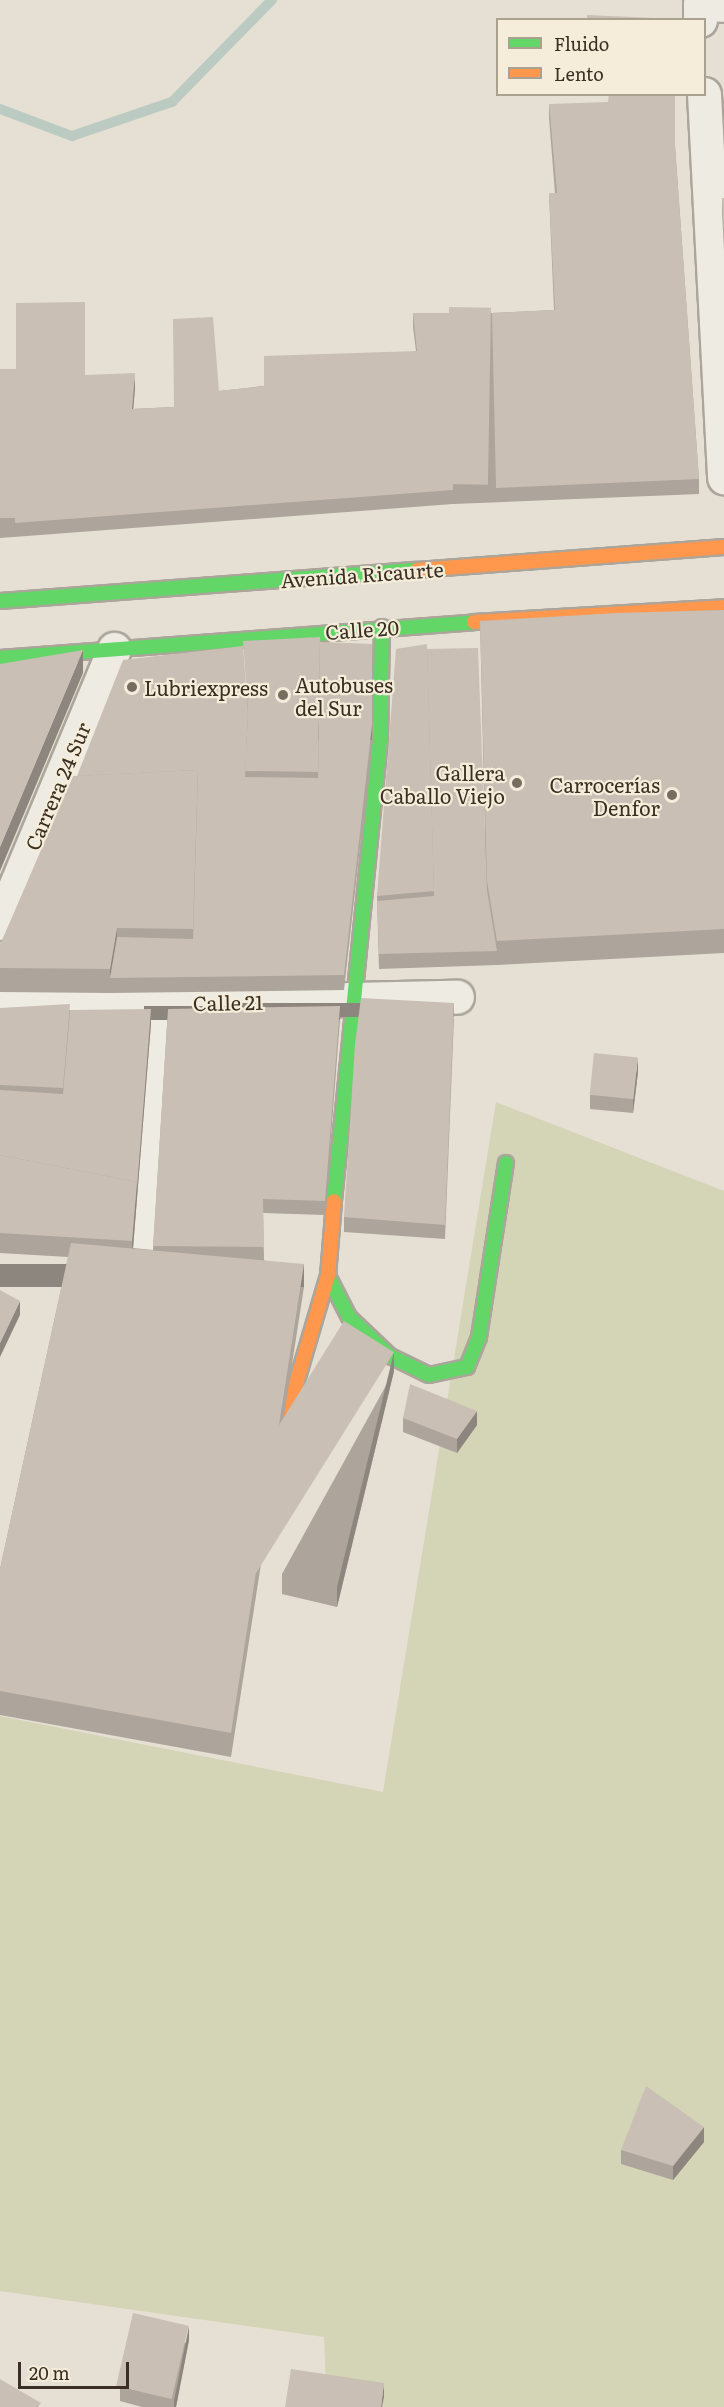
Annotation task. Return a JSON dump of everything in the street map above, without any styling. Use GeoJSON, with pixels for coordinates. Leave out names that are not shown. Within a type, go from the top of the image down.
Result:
{"type":"FeatureCollection","features":[{"type":"Feature","properties":{"kind":"main road","name":"Avenida Ricaurte"},"geometry":{"type":"LineString","coordinates":[[0,601],[724,547]]}},
{"type":"Feature","properties":{"kind":"main road","name":"Calle 20"},"geometry":{"type":"LineString","coordinates":[[0,658],[382,627],[724,607]]}},
{"type":"Feature","properties":{"kind":"main road"},"geometry":{"type":"LineString","coordinates":[[261,1501],[328,1276],[352,999],[380,740],[382,627]]}},
{"type":"Feature","properties":{"kind":"main road"},"geometry":{"type":"LineString","coordinates":[[328,1276],[349,1317],[390,1356],[429,1375],[467,1367],[479,1337],[506,1163]]}},
{"type":"Feature","properties":{"kind":"street"},"geometry":{"type":"LineString","coordinates":[[704,96],[724,477]]}},
{"type":"Feature","properties":{"kind":"street","name":"Carrera 24 Sur"},"geometry":{"type":"LineString","coordinates":[[0,923],[114,649]]}},
{"type":"Feature","properties":{"kind":"street","name":"Calle 21"},"geometry":{"type":"LineString","coordinates":[[0,1007],[457,997]]}},
{"type":"Feature","properties":{"kind":"street"},"geometry":{"type":"LineString","coordinates":[[141,1264],[160,1004]]}},
{"type":"Feature","properties":{"kind":"green space"},"geometry":{"type":"Polygon","coordinates":[[[496,1102],[724,1191],[724,2407],[327,2407],[324,2337],[0,2291],[0,1716],[383,1792],[496,1102]]]}},
{"type":"Feature","properties":{"kind":"building"},"geometry":{"type":"Polygon","coordinates":[[[587,15],[653,18],[587,18],[587,15]]]}},
{"type":"Feature","properties":{"kind":"building"},"geometry":{"type":"Polygon","coordinates":[[[609,96],[675,96],[675,146],[699,479],[496,488],[492,313],[555,310],[549,193],[557,193],[549,104],[608,102],[609,96]]]}},
{"type":"Feature","properties":{"kind":"building"},"geometry":{"type":"Polygon","coordinates":[[[722,198],[724,198],[724,235],[722,198]]]}},
{"type":"Feature","properties":{"kind":"building"},"geometry":{"type":"Polygon","coordinates":[[[85,302],[85,375],[135,373],[132,409],[174,407],[173,319],[213,317],[219,391],[264,386],[264,356],[417,351],[413,313],[449,313],[453,490],[15,523],[16,303],[85,302]]]}},
{"type":"Feature","properties":{"kind":"building"},"geometry":{"type":"Polygon","coordinates":[[[449,307],[491,308],[488,485],[446,484],[449,307]]]}},
{"type":"Feature","properties":{"kind":"building"},"geometry":{"type":"Polygon","coordinates":[[[0,369],[17,369],[17,518],[0,518],[0,369]]]}},
{"type":"Feature","properties":{"kind":"building"},"geometry":{"type":"Polygon","coordinates":[[[724,610],[724,929],[497,941],[487,881],[480,621],[617,613],[724,610]]]}},
{"type":"Feature","properties":{"kind":"building","name":"Autobuses del Sur"},"geometry":{"type":"Polygon","coordinates":[[[320,637],[318,772],[245,771],[248,711],[243,641],[320,637]]]}},
{"type":"Feature","properties":{"kind":"building"},"geometry":{"type":"Polygon","coordinates":[[[320,642],[372,644],[372,725],[344,975],[110,978],[117,937],[193,939],[198,770],[77,776],[123,660],[243,646],[248,714],[245,777],[318,778],[320,642]]]}},
{"type":"Feature","properties":{"kind":"building"},"geometry":{"type":"Polygon","coordinates":[[[427,644],[434,891],[377,896],[396,649],[427,644]]]}},
{"type":"Feature","properties":{"kind":"building"},"geometry":{"type":"Polygon","coordinates":[[[478,648],[487,890],[497,951],[379,954],[377,901],[434,896],[427,649],[478,648]]]}},
{"type":"Feature","properties":{"kind":"building"},"geometry":{"type":"Polygon","coordinates":[[[83,650],[0,847],[0,664],[83,650]]]}},
{"type":"Feature","properties":{"kind":"building"},"geometry":{"type":"Polygon","coordinates":[[[198,770],[193,929],[117,928],[110,969],[0,968],[0,945],[73,776],[198,770]]]}},
{"type":"Feature","properties":{"kind":"building"},"geometry":{"type":"Polygon","coordinates":[[[361,998],[454,1003],[445,1225],[344,1217],[355,1044],[361,998]]]}},
{"type":"Feature","properties":{"kind":"building"},"geometry":{"type":"Polygon","coordinates":[[[70,1004],[63,1088],[0,1085],[0,1008],[70,1004]]]}},
{"type":"Feature","properties":{"kind":"building"},"geometry":{"type":"Polygon","coordinates":[[[340,1006],[325,1201],[263,1199],[264,1247],[153,1246],[168,1009],[340,1006]]]}},
{"type":"Feature","properties":{"kind":"building"},"geometry":{"type":"Polygon","coordinates":[[[151,1009],[137,1187],[137,1182],[0,1155],[0,1090],[63,1094],[70,1010],[151,1009]]]}},
{"type":"Feature","properties":{"kind":"building"},"geometry":{"type":"Polygon","coordinates":[[[594,1053],[638,1058],[633,1099],[590,1095],[594,1053]]]}},
{"type":"Feature","properties":{"kind":"building"},"geometry":{"type":"Polygon","coordinates":[[[0,1155],[137,1182],[132,1241],[0,1233],[0,1155]]]}},
{"type":"Feature","properties":{"kind":"building"},"geometry":{"type":"Polygon","coordinates":[[[71,1243],[304,1264],[231,1733],[0,1691],[0,1569],[71,1243]]]}},
{"type":"Feature","properties":{"kind":"building"},"geometry":{"type":"Polygon","coordinates":[[[0,1290],[20,1301],[0,1343],[0,1290]]]}},
{"type":"Feature","properties":{"kind":"building"},"geometry":{"type":"Polygon","coordinates":[[[344,1321],[394,1352],[256,1573],[206,1541],[344,1321]]]}},
{"type":"Feature","properties":{"kind":"building"},"geometry":{"type":"Polygon","coordinates":[[[410,1384],[477,1411],[457,1439],[403,1418],[410,1384]]]}},
{"type":"Feature","properties":{"kind":"building"},"geometry":{"type":"Polygon","coordinates":[[[646,2086],[704,2127],[673,2166],[621,2150],[646,2086]]]}},
{"type":"Feature","properties":{"kind":"building"},"geometry":{"type":"Polygon","coordinates":[[[133,2313],[189,2326],[172,2399],[116,2386],[133,2313]]]}},
{"type":"Feature","properties":{"kind":"building"},"geometry":{"type":"Polygon","coordinates":[[[291,2369],[384,2383],[381,2407],[285,2407],[291,2369]]]}},
{"type":"Feature","properties":{"kind":"building"},"geometry":{"type":"Polygon","coordinates":[[[0,2379],[41,2403],[38,2407],[0,2407],[0,2379]]]}},
{"type":"Feature","properties":{"kind":"waterway"},"geometry":{"type":"LineString","coordinates":[[0,109],[72,136],[172,102],[272,0]]}},
{"type":"Feature","properties":{"kind":"traffic: fast"},"geometry":{"type":"LineString","coordinates":[[0,601],[417,570]]}},
{"type":"Feature","properties":{"kind":"traffic: fast"},"geometry":{"type":"LineString","coordinates":[[0,658],[474,622]]}},
{"type":"Feature","properties":{"kind":"traffic: fast"},"geometry":{"type":"LineString","coordinates":[[334,1201],[380,740],[382,627]]}},
{"type":"Feature","properties":{"kind":"traffic: fast"},"geometry":{"type":"LineString","coordinates":[[328,1276],[349,1317],[390,1356],[429,1375],[467,1367],[479,1337],[506,1163]]}},
{"type":"Feature","properties":{"kind":"traffic: slow"},"geometry":{"type":"LineString","coordinates":[[417,570],[724,547]]}},
{"type":"Feature","properties":{"kind":"traffic: slow"},"geometry":{"type":"LineString","coordinates":[[474,622],[724,607]]}},
{"type":"Feature","properties":{"kind":"traffic: slow"},"geometry":{"type":"LineString","coordinates":[[266,1486],[328,1276],[334,1201]]}},
{"type":"Feature","properties":{"kind":"place","name":"Lubriexpress"},"geometry":{"type":"Point","coordinates":[132,687]}},
{"type":"Feature","properties":{"kind":"place","name":"Autobuses del Sur"},"geometry":{"type":"Point","coordinates":[283,695]}},
{"type":"Feature","properties":{"kind":"place","name":"Gallera Caballo Viejo"},"geometry":{"type":"Point","coordinates":[517,783]}},
{"type":"Feature","properties":{"kind":"place","name":"Carrocerías Denfor"},"geometry":{"type":"Point","coordinates":[672,795]}}]}
